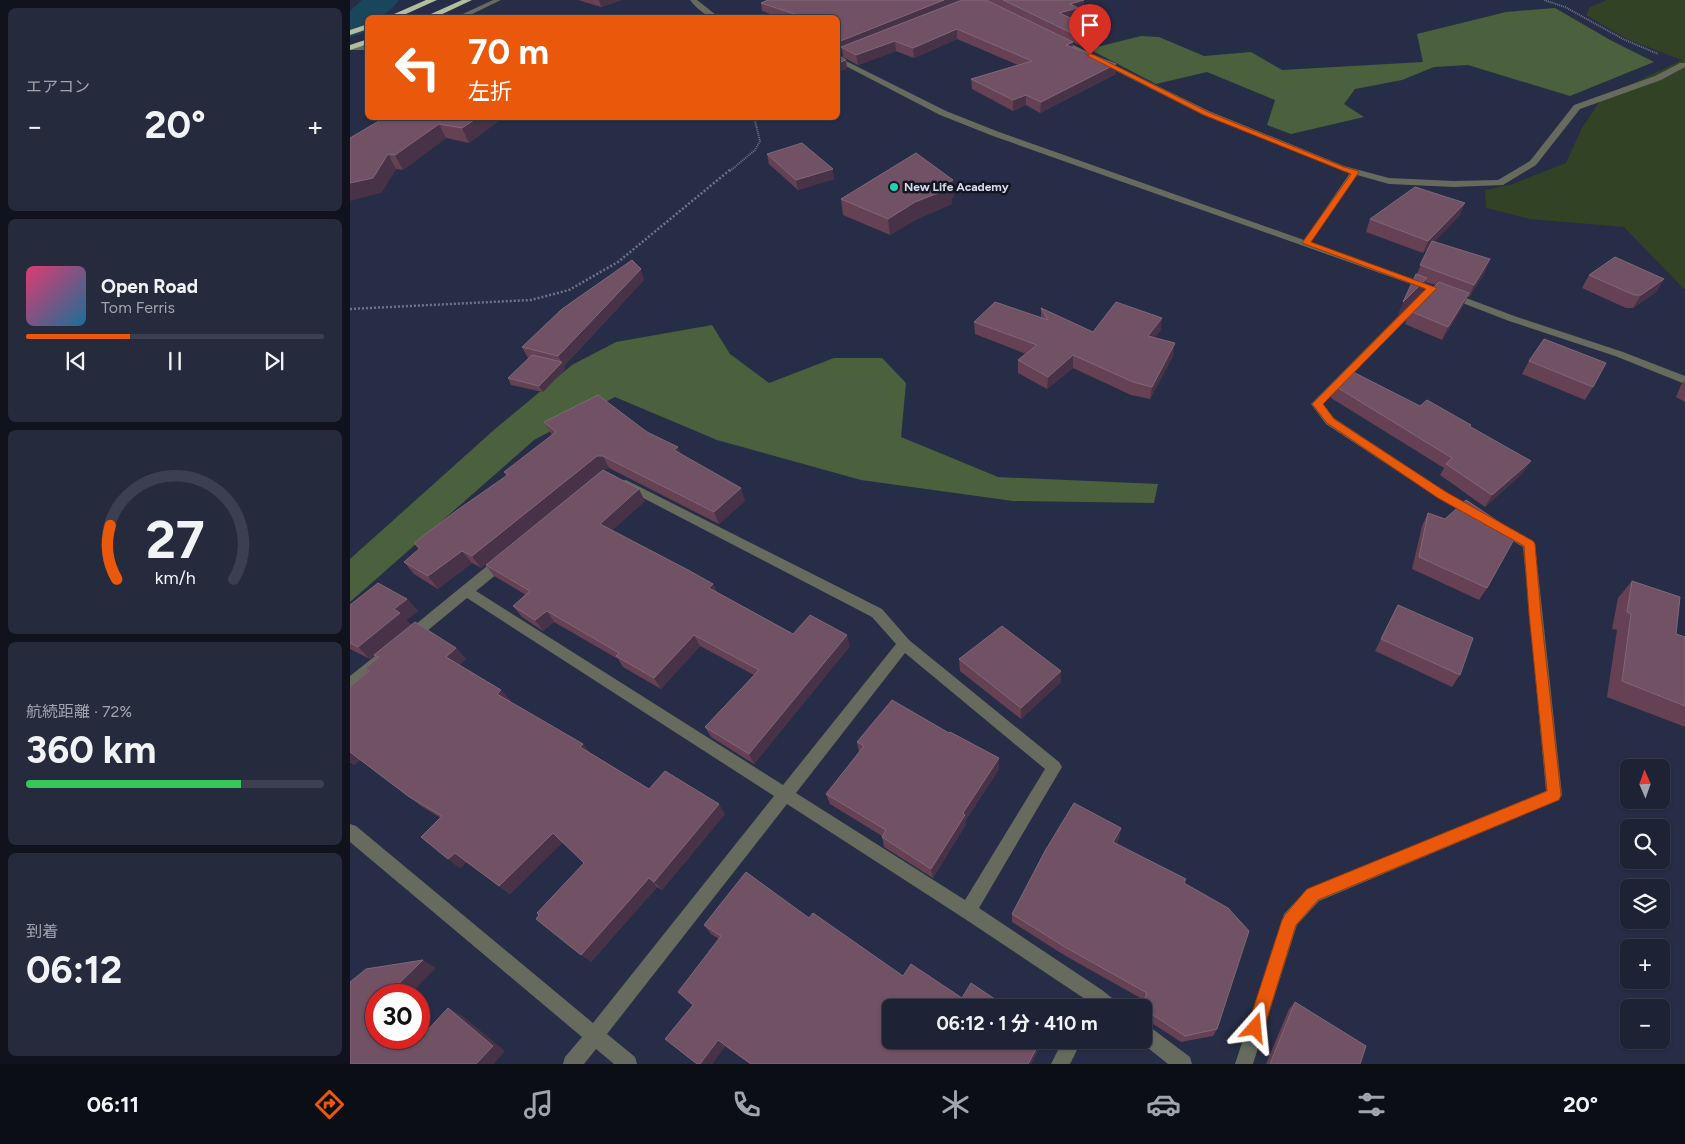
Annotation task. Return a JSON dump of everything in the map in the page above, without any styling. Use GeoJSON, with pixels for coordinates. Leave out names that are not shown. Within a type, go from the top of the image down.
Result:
{"type":"FeatureCollection","features":[{"type":"Feature","properties":{"kind":"highway"},"geometry":{"type":"LineString","coordinates":[[396,15],[433,0]]}},
{"type":"Feature","properties":{"kind":"highway"},"geometry":{"type":"LineString","coordinates":[[433,15],[468,0]]}},
{"type":"Feature","properties":{"kind":"highway"},"geometry":{"type":"LineString","coordinates":[[350,33],[365,27]]}},
{"type":"Feature","properties":{"kind":"highway"},"geometry":{"type":"LineString","coordinates":[[350,48],[365,42]]}},
{"type":"Feature","properties":{"kind":"street"},"geometry":{"type":"LineString","coordinates":[[465,15],[498,0]]}},
{"type":"Feature","properties":{"kind":"street"},"geometry":{"type":"LineString","coordinates":[[693,0],[712,15]]}},
{"type":"Feature","properties":{"kind":"street"},"geometry":{"type":"LineString","coordinates":[[1053,37],[1206,113],[1341,168],[1390,181],[1454,184],[1500,183],[1533,163],[1577,107],[1658,78],[1683,64]]}},
{"type":"Feature","properties":{"kind":"street"},"geometry":{"type":"LineString","coordinates":[[350,48],[365,48]]}},
{"type":"Feature","properties":{"kind":"street"},"geometry":{"type":"LineString","coordinates":[[840,60],[943,113],[996,134],[1432,288],[1513,319],[1619,354],[1685,380]]}},
{"type":"Feature","properties":{"kind":"street"},"geometry":{"type":"LineString","coordinates":[[1306,243],[1356,172]]}},
{"type":"Feature","properties":{"kind":"street"},"geometry":{"type":"LineString","coordinates":[[1244,1064],[1290,920],[1313,894],[1554,795],[1529,544],[1434,490],[1330,421],[1317,404],[1432,288]]}},
{"type":"Feature","properties":{"kind":"street"},"geometry":{"type":"LineString","coordinates":[[616,478],[877,613],[904,644],[1054,766],[968,911]]}},
{"type":"Feature","properties":{"kind":"street"},"geometry":{"type":"LineString","coordinates":[[350,685],[511,554]]}},
{"type":"Feature","properties":{"kind":"street"},"geometry":{"type":"LineString","coordinates":[[466,592],[968,911],[1089,999]]}},
{"type":"Feature","properties":{"kind":"street"},"geometry":{"type":"LineString","coordinates":[[572,1064],[904,644]]}},
{"type":"Feature","properties":{"kind":"street"},"geometry":{"type":"LineString","coordinates":[[350,832],[628,1064]]}},
{"type":"Feature","properties":{"kind":"street"},"geometry":{"type":"LineString","coordinates":[[1152,1039],[1183,1064]]}},
{"type":"Feature","properties":{"kind":"street"},"geometry":{"type":"LineString","coordinates":[[1060,1064],[1068,1049]]}},
{"type":"Feature","properties":{"kind":"path"},"geometry":{"type":"LineString","coordinates":[[1544,0],[1565,7],[1623,39],[1683,64]]}},
{"type":"Feature","properties":{"kind":"path"},"geometry":{"type":"LineString","coordinates":[[350,308],[530,300],[569,290],[618,262],[755,150],[760,141],[755,120]]}},
{"type":"Feature","properties":{"kind":"green space"},"geometry":{"type":"Polygon","coordinates":[[[1607,0],[1685,0],[1685,290],[1624,227],[1530,219],[1486,208],[1485,190],[1510,185],[1566,163],[1582,128],[1602,98],[1682,60],[1627,39],[1586,15],[1590,7],[1607,0]]]}},
{"type":"Feature","properties":{"kind":"green space"},"geometry":{"type":"Polygon","coordinates":[[[1555,8],[1612,41],[1654,62],[1570,96],[1468,65],[1434,67],[1402,80],[1355,89],[1344,104],[1364,117],[1291,134],[1267,125],[1275,100],[1207,72],[1156,84],[1089,49],[1141,36],[1159,37],[1204,56],[1251,52],[1282,70],[1423,62],[1417,34],[1506,12],[1555,8]]]}},
{"type":"Feature","properties":{"kind":"green space"},"geometry":{"type":"Polygon","coordinates":[[[712,325],[730,354],[769,383],[834,358],[882,358],[906,383],[901,437],[998,477],[1158,484],[1154,503],[1013,501],[861,480],[717,440],[615,397],[534,440],[350,602],[350,559],[495,429],[572,365],[616,342],[712,325]]]}},
{"type":"Feature","properties":{"kind":"building"},"geometry":{"type":"Polygon","coordinates":[[[768,0],[944,0],[840,41],[840,15],[798,15],[761,3],[768,0]]]}},
{"type":"Feature","properties":{"kind":"building"},"geometry":{"type":"Polygon","coordinates":[[[962,0],[986,0],[1073,42],[1066,45],[1116,64],[1041,102],[1026,95],[1013,100],[971,79],[1032,61],[957,29],[913,48],[895,41],[856,55],[841,47],[962,0]]]}},
{"type":"Feature","properties":{"kind":"building"},"geometry":{"type":"Polygon","coordinates":[[[1003,0],[1084,0],[1070,4],[1078,8],[1059,13],[1100,31],[1084,39],[1003,0]]]}},
{"type":"Feature","properties":{"kind":"building"},"geometry":{"type":"Polygon","coordinates":[[[840,56],[846,60],[840,62],[840,56]]]}},
{"type":"Feature","properties":{"kind":"building"},"geometry":{"type":"Polygon","coordinates":[[[381,120],[474,120],[462,128],[439,124],[395,155],[388,154],[373,178],[350,183],[350,138],[381,120]]]}},
{"type":"Feature","properties":{"kind":"building"},"geometry":{"type":"Polygon","coordinates":[[[802,143],[833,169],[796,180],[767,154],[802,143]]]}},
{"type":"Feature","properties":{"kind":"building"},"geometry":{"type":"Polygon","coordinates":[[[916,153],[953,180],[945,184],[951,188],[915,202],[888,219],[841,199],[916,153]]]}},
{"type":"Feature","properties":{"kind":"building"},"geometry":{"type":"Polygon","coordinates":[[[1415,187],[1465,203],[1428,241],[1370,219],[1415,187]]]}},
{"type":"Feature","properties":{"kind":"building"},"geometry":{"type":"Polygon","coordinates":[[[1432,241],[1490,259],[1474,285],[1420,265],[1432,241]]]}},
{"type":"Feature","properties":{"kind":"building"},"geometry":{"type":"Polygon","coordinates":[[[1615,257],[1664,279],[1641,295],[1634,295],[1589,275],[1615,257]]]}},
{"type":"Feature","properties":{"kind":"building"},"geometry":{"type":"Polygon","coordinates":[[[632,260],[641,269],[558,356],[522,347],[562,309],[632,260]]]}},
{"type":"Feature","properties":{"kind":"building"},"geometry":{"type":"Polygon","coordinates":[[[1416,274],[1427,278],[1403,302],[1416,274]]]}},
{"type":"Feature","properties":{"kind":"building"},"geometry":{"type":"Polygon","coordinates":[[[1439,282],[1469,293],[1448,327],[1410,311],[1439,282]]]}},
{"type":"Feature","properties":{"kind":"building"},"geometry":{"type":"Polygon","coordinates":[[[995,302],[1048,320],[1041,308],[1093,332],[1116,302],[1162,318],[1148,336],[1175,343],[1152,387],[1133,382],[1073,355],[1048,377],[1018,360],[1037,345],[974,322],[995,302]]]}},
{"type":"Feature","properties":{"kind":"building"},"geometry":{"type":"Polygon","coordinates":[[[1544,339],[1606,363],[1593,387],[1529,361],[1544,339]]]}},
{"type":"Feature","properties":{"kind":"building"},"geometry":{"type":"Polygon","coordinates":[[[532,355],[562,362],[539,386],[508,378],[532,355]]]}},
{"type":"Feature","properties":{"kind":"building"},"geometry":{"type":"Polygon","coordinates":[[[1351,371],[1420,406],[1427,400],[1531,461],[1492,495],[1446,464],[1452,458],[1335,386],[1351,371]]]}},
{"type":"Feature","properties":{"kind":"building"},"geometry":{"type":"Polygon","coordinates":[[[598,395],[647,432],[678,447],[674,450],[741,488],[714,512],[603,456],[597,456],[472,556],[462,551],[428,576],[404,562],[420,548],[414,543],[509,474],[504,472],[556,432],[544,422],[598,395]]]}},
{"type":"Feature","properties":{"kind":"building"},"geometry":{"type":"Polygon","coordinates":[[[603,470],[639,489],[600,524],[713,584],[709,588],[793,634],[810,615],[847,635],[749,754],[705,727],[759,670],[694,635],[654,678],[616,656],[619,653],[547,611],[535,620],[513,606],[530,591],[486,565],[603,470]]]}},
{"type":"Feature","properties":{"kind":"building"},"geometry":{"type":"Polygon","coordinates":[[[1466,500],[1517,534],[1487,588],[1419,557],[1428,513],[1445,519],[1466,500]]]}},
{"type":"Feature","properties":{"kind":"building"},"geometry":{"type":"Polygon","coordinates":[[[1632,581],[1680,597],[1676,634],[1685,637],[1685,706],[1622,681],[1631,614],[1627,612],[1632,581]]]}},
{"type":"Feature","properties":{"kind":"building"},"geometry":{"type":"Polygon","coordinates":[[[378,583],[407,599],[394,609],[400,613],[358,647],[350,643],[350,605],[378,583]]]}},
{"type":"Feature","properties":{"kind":"building"},"geometry":{"type":"Polygon","coordinates":[[[1398,605],[1473,638],[1460,675],[1381,639],[1398,605]]]}},
{"type":"Feature","properties":{"kind":"building"},"geometry":{"type":"Polygon","coordinates":[[[415,622],[456,648],[446,657],[501,690],[497,694],[583,744],[580,747],[649,789],[665,771],[719,804],[654,882],[649,878],[581,955],[536,919],[539,915],[537,913],[584,863],[553,833],[499,886],[455,853],[448,859],[421,837],[442,816],[408,796],[350,752],[350,687],[369,671],[365,668],[379,657],[374,655],[415,622]]]}},
{"type":"Feature","properties":{"kind":"building"},"geometry":{"type":"Polygon","coordinates":[[[1002,626],[1061,671],[1021,708],[959,659],[1002,626]]]}},
{"type":"Feature","properties":{"kind":"building"},"geometry":{"type":"Polygon","coordinates":[[[892,700],[949,733],[999,758],[963,813],[965,815],[931,869],[882,837],[886,830],[826,794],[864,746],[857,742],[892,700]]]}},
{"type":"Feature","properties":{"kind":"building"},"geometry":{"type":"Polygon","coordinates":[[[1074,803],[1121,828],[1113,842],[1186,879],[1184,883],[1228,908],[1249,931],[1217,1029],[1185,1036],[1152,1014],[1152,999],[1144,999],[1147,993],[1065,947],[1012,914],[1045,851],[1074,803]]]}},
{"type":"Feature","properties":{"kind":"building"},"geometry":{"type":"Polygon","coordinates":[[[746,872],[809,918],[813,913],[903,976],[911,964],[962,998],[971,983],[995,999],[882,999],[882,1049],[1036,1049],[1028,1064],[751,1064],[718,1040],[700,1064],[697,1064],[665,1039],[693,1005],[678,992],[721,936],[704,925],[746,872]]]}},
{"type":"Feature","properties":{"kind":"building"},"geometry":{"type":"Polygon","coordinates":[[[423,960],[398,984],[365,984],[365,1049],[430,1049],[430,1027],[448,1008],[493,1046],[476,1064],[350,1064],[350,982],[366,969],[423,960]]]}},
{"type":"Feature","properties":{"kind":"building"},"geometry":{"type":"Polygon","coordinates":[[[1295,1002],[1366,1046],[1360,1064],[1270,1064],[1295,1002]]]}},
{"type":"Feature","properties":{"kind":"waterway"},"geometry":{"type":"LineString","coordinates":[[350,27],[374,6],[384,0]]}},
{"type":"Feature","properties":{"kind":"place","name":"New Life Academy"},"geometry":{"type":"Point","coordinates":[894,187]}},
{"type":"Feature","properties":{"kind":"route"},"geometry":{"type":"LineString","coordinates":[[1090,55],[1206,113],[1341,168],[1356,172],[1306,243],[1432,288],[1317,404],[1330,421],[1442,495],[1529,544],[1554,795],[1313,894],[1290,920],[1255,1028]]}}]}
